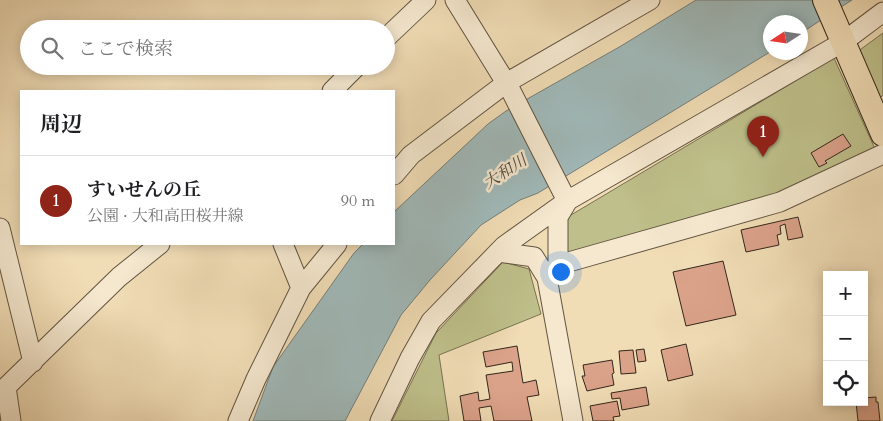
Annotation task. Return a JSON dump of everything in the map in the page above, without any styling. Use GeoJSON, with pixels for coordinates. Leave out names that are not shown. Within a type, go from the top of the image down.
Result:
{"type":"FeatureCollection","features":[{"type":"Feature","properties":{"kind":"main road"},"geometry":{"type":"LineString","coordinates":[[825,0],[883,134]]}},
{"type":"Feature","properties":{"kind":"street"},"geometry":{"type":"LineString","coordinates":[[395,29],[426,0]]}},
{"type":"Feature","properties":{"kind":"street"},"geometry":{"type":"LineString","coordinates":[[455,0],[509,87],[566,197],[558,217],[553,272],[574,421]]}},
{"type":"Feature","properties":{"kind":"street"},"geometry":{"type":"LineString","coordinates":[[395,175],[411,155],[509,87],[650,0]]}},
{"type":"Feature","properties":{"kind":"street"},"geometry":{"type":"LineString","coordinates":[[380,421],[410,358],[431,321],[498,252],[566,197],[883,12]]}},
{"type":"Feature","properties":{"kind":"street"},"geometry":{"type":"LineString","coordinates":[[333,90],[348,75]]}},
{"type":"Feature","properties":{"kind":"street"},"geometry":{"type":"LineString","coordinates":[[553,272],[780,202],[883,154]]}},
{"type":"Feature","properties":{"kind":"street"},"geometry":{"type":"LineString","coordinates":[[0,228],[33,362]]}},
{"type":"Feature","properties":{"kind":"street"},"geometry":{"type":"LineString","coordinates":[[11,421],[3,390],[119,277],[159,245]]}},
{"type":"Feature","properties":{"kind":"street"},"geometry":{"type":"LineString","coordinates":[[283,245],[301,288]]}},
{"type":"Feature","properties":{"kind":"street"},"geometry":{"type":"LineString","coordinates":[[238,421],[256,379],[301,288],[336,245]]}},
{"type":"Feature","properties":{"kind":"street"},"geometry":{"type":"LineString","coordinates":[[498,252],[534,258],[553,272]]}},
{"type":"Feature","properties":{"kind":"green space"},"geometry":{"type":"Polygon","coordinates":[[[883,33],[883,95],[877,101],[857,52],[883,33]]]}},
{"type":"Feature","properties":{"kind":"green space"},"geometry":{"type":"Polygon","coordinates":[[[834,58],[875,149],[777,197],[567,262],[566,218],[834,58]]]}},
{"type":"Feature","properties":{"kind":"green space"},"geometry":{"type":"Polygon","coordinates":[[[503,262],[529,269],[541,314],[439,355],[449,421],[392,421],[436,333],[503,262]]]}},
{"type":"Feature","properties":{"kind":"water","name":"大和川"},"geometry":{"type":"Polygon","coordinates":[[[696,0],[852,0],[808,28],[808,15],[763,15],[763,56],[538,193],[520,200],[481,225],[430,280],[401,315],[345,421],[253,421],[273,367],[354,253],[362,245],[395,245],[395,211],[488,124],[506,111],[621,46],[696,0]]]}},
{"type":"Feature","properties":{"kind":"building"},"geometry":{"type":"Polygon","coordinates":[[[843,134],[851,146],[825,161],[827,163],[819,167],[811,153],[843,134]]]}},
{"type":"Feature","properties":{"kind":"building"},"geometry":{"type":"Polygon","coordinates":[[[798,217],[803,237],[788,240],[785,224],[780,226],[781,234],[777,235],[779,245],[746,252],[741,230],[798,217]]]}},
{"type":"Feature","properties":{"kind":"building"},"geometry":{"type":"Polygon","coordinates":[[[723,261],[736,315],[686,326],[673,272],[723,261]]]}},
{"type":"Feature","properties":{"kind":"building"},"geometry":{"type":"Polygon","coordinates":[[[686,344],[693,375],[668,381],[661,350],[686,344]]]}},
{"type":"Feature","properties":{"kind":"building"},"geometry":{"type":"Polygon","coordinates":[[[517,346],[523,383],[536,380],[539,395],[527,397],[532,421],[494,421],[491,406],[479,408],[481,421],[464,421],[460,396],[478,392],[479,401],[490,399],[486,375],[513,371],[512,362],[486,367],[483,352],[517,346]]]}},
{"type":"Feature","properties":{"kind":"building"},"geometry":{"type":"Polygon","coordinates":[[[644,349],[646,361],[638,362],[636,350],[644,349]]]}},
{"type":"Feature","properties":{"kind":"building"},"geometry":{"type":"Polygon","coordinates":[[[633,350],[636,373],[621,374],[619,351],[633,350]]]}},
{"type":"Feature","properties":{"kind":"building"},"geometry":{"type":"Polygon","coordinates":[[[612,360],[614,385],[587,391],[582,376],[585,376],[583,365],[612,360]]]}},
{"type":"Feature","properties":{"kind":"building"},"geometry":{"type":"Polygon","coordinates":[[[646,387],[649,405],[622,410],[620,398],[612,399],[611,393],[646,387]]]}},
{"type":"Feature","properties":{"kind":"building"},"geometry":{"type":"Polygon","coordinates":[[[876,397],[880,421],[858,421],[856,406],[868,406],[868,398],[876,397]]]}},
{"type":"Feature","properties":{"kind":"building"},"geometry":{"type":"Polygon","coordinates":[[[617,401],[620,416],[613,417],[614,421],[593,421],[590,406],[617,401]]]}},
{"type":"Feature","properties":{"kind":"place","name":"すいせんの丘"},"geometry":{"type":"Point","coordinates":[763,157]}}]}
